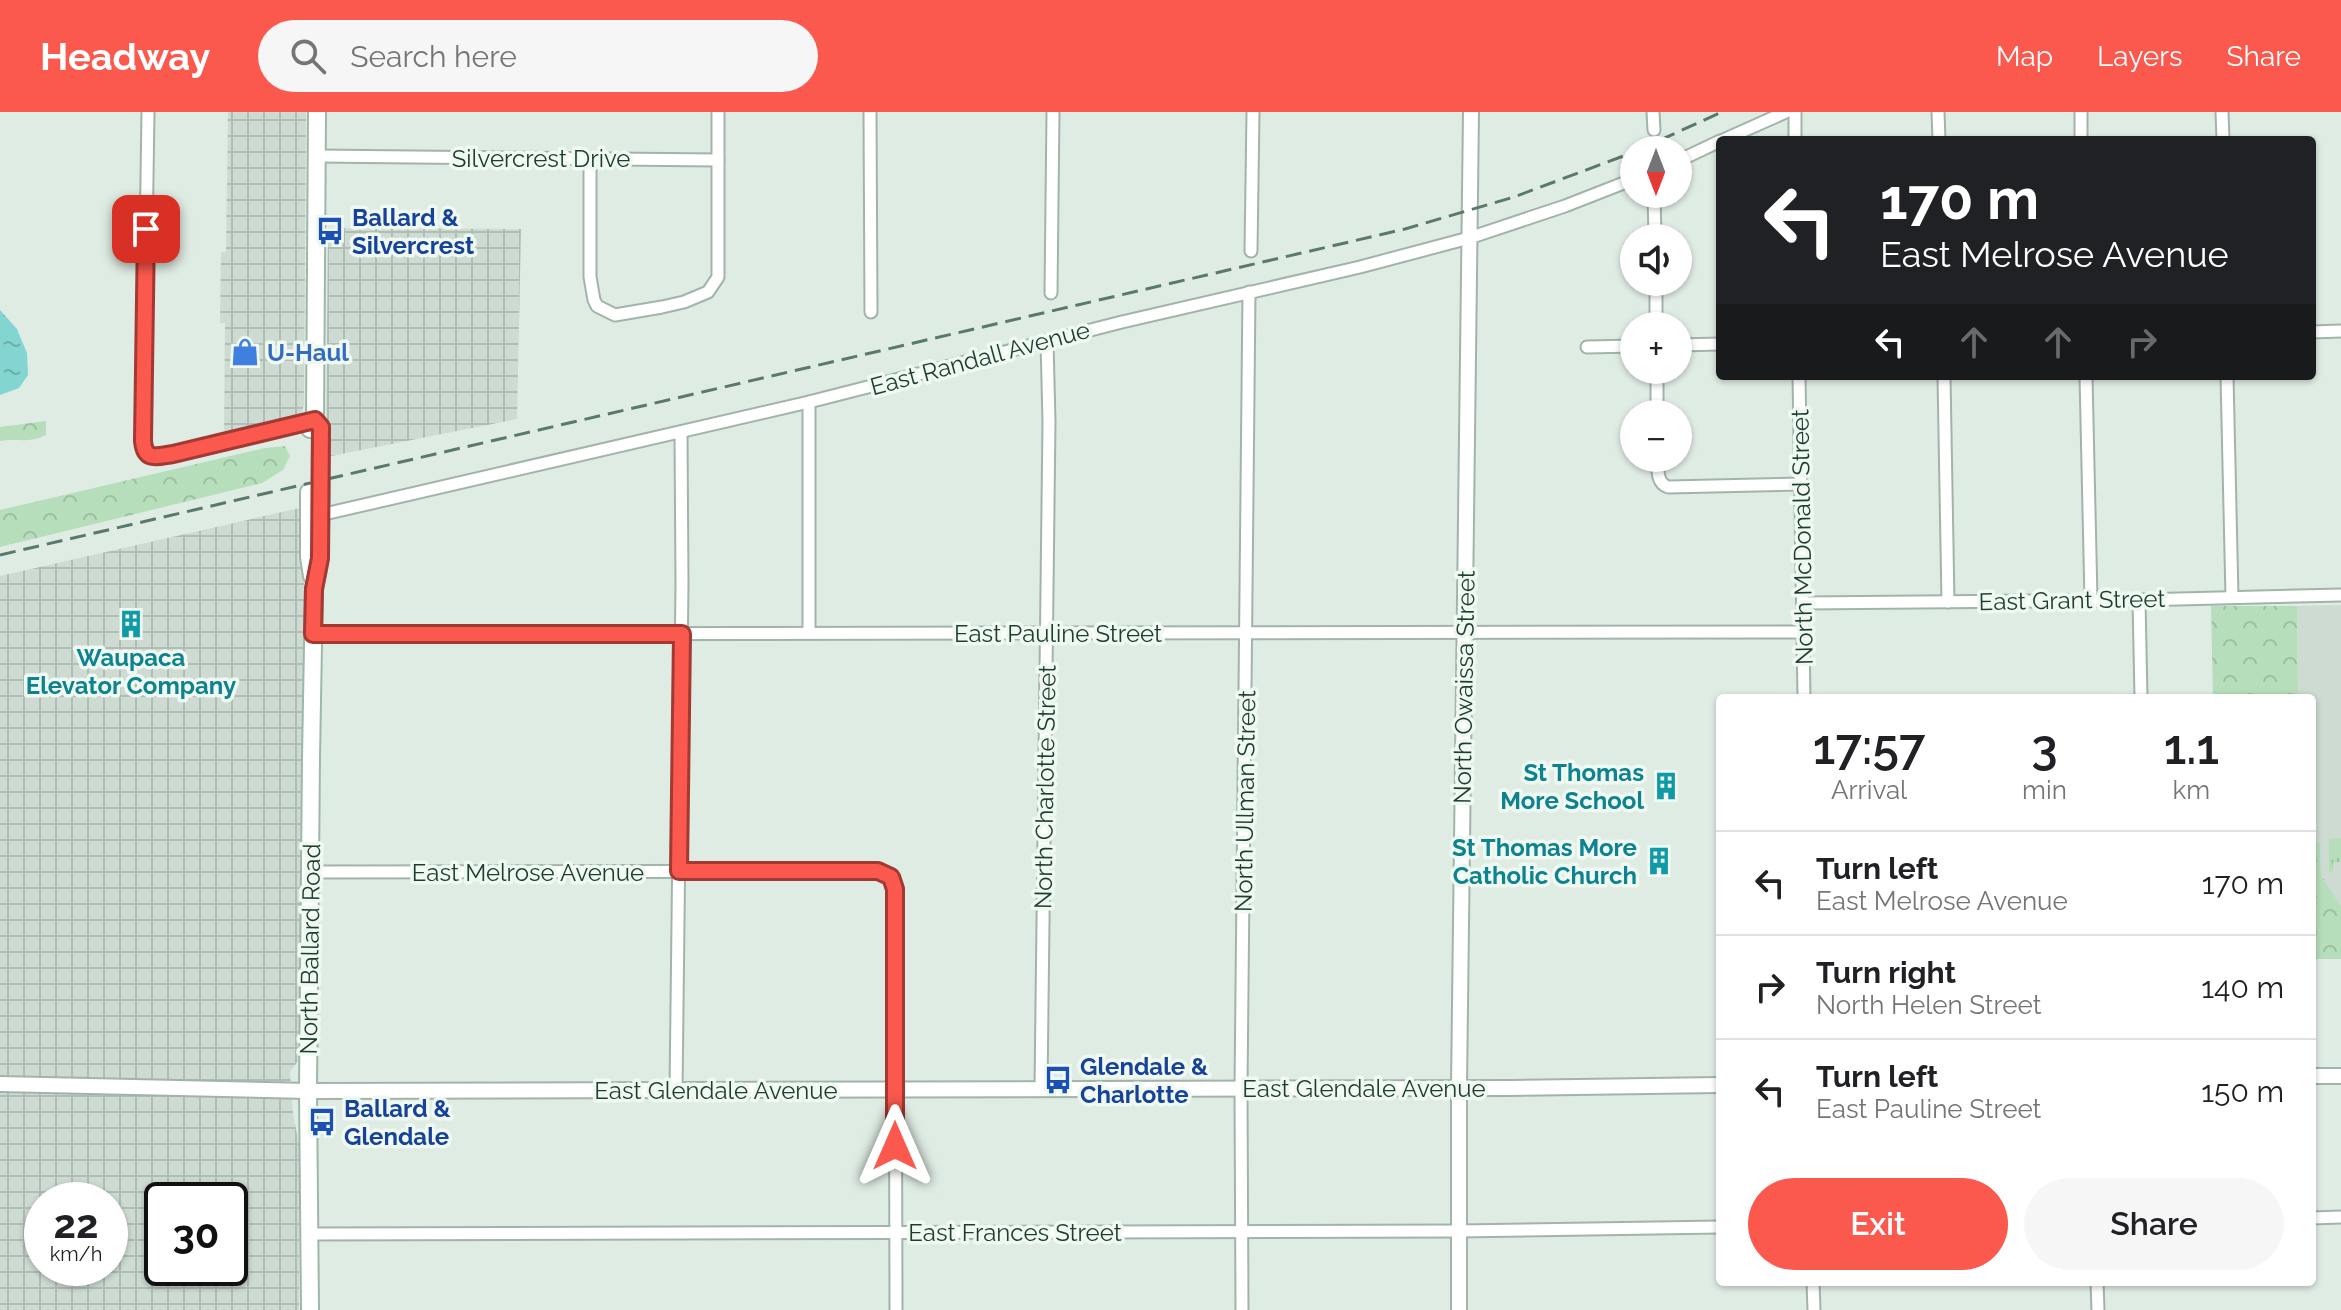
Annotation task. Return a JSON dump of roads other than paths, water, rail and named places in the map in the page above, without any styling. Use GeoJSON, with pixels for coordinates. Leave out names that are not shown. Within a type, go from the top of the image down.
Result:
{"type":"FeatureCollection","features":[{"type":"Feature","properties":{"kind":"main road","name":"North Ballard Road"},"geometry":{"type":"LineString","coordinates":[[314,589],[309,557],[310,427],[315,420],[317,112]]}},
{"type":"Feature","properties":{"kind":"main road","name":"North Ballard Road"},"geometry":{"type":"LineString","coordinates":[[310,1310],[308,1091],[313,634],[314,589],[320,558],[321,427],[315,420]]}},
{"type":"Feature","properties":{"kind":"street"},"geometry":{"type":"LineString","coordinates":[[148,112],[145,452],[149,456],[173,454],[315,420]]}},
{"type":"Feature","properties":{"kind":"street"},"geometry":{"type":"LineString","coordinates":[[590,158],[590,277],[597,306],[615,315],[684,302],[708,292],[718,277],[718,112]]}},
{"type":"Feature","properties":{"kind":"street"},"geometry":{"type":"LineString","coordinates":[[870,112],[871,312]]}},
{"type":"Feature","properties":{"kind":"street"},"geometry":{"type":"LineString","coordinates":[[1051,293],[1053,112]]}},
{"type":"Feature","properties":{"kind":"street"},"geometry":{"type":"LineString","coordinates":[[1251,251],[1253,112]]}},
{"type":"Feature","properties":{"kind":"street","name":"North Owaissa Street"},"geometry":{"type":"LineString","coordinates":[[1459,1310],[1471,112]]}},
{"type":"Feature","properties":{"kind":"street"},"geometry":{"type":"LineString","coordinates":[[1653,112],[1654,130]]}},
{"type":"Feature","properties":{"kind":"street"},"geometry":{"type":"LineString","coordinates":[[1733,136],[1786,112]]}},
{"type":"Feature","properties":{"kind":"street"},"geometry":{"type":"LineString","coordinates":[[1795,112],[1795,136]]}},
{"type":"Feature","properties":{"kind":"street"},"geometry":{"type":"LineString","coordinates":[[1938,112],[1939,136]]}},
{"type":"Feature","properties":{"kind":"street"},"geometry":{"type":"LineString","coordinates":[[2081,112],[2081,136]]}},
{"type":"Feature","properties":{"kind":"street"},"geometry":{"type":"LineString","coordinates":[[2222,112],[2223,136]]}},
{"type":"Feature","properties":{"kind":"street"},"geometry":{"type":"LineString","coordinates":[[1692,155],[1716,144]]}},
{"type":"Feature","properties":{"kind":"street","name":"Silvercrest Drive"},"geometry":{"type":"LineString","coordinates":[[317,156],[718,160]]}},
{"type":"Feature","properties":{"kind":"street","name":"East Randall Avenue"},"geometry":{"type":"LineString","coordinates":[[320,515],[809,402],[1047,341],[1360,267],[1469,238],[1620,184]]}},
{"type":"Feature","properties":{"kind":"street","name":"North Ullman Street"},"geometry":{"type":"LineString","coordinates":[[1242,1310],[1241,1088],[1249,292]]}},
{"type":"Feature","properties":{"kind":"street"},"geometry":{"type":"LineString","coordinates":[[2316,332],[2341,331]]}},
{"type":"Feature","properties":{"kind":"street","name":"North Charlotte Street"},"geometry":{"type":"LineString","coordinates":[[1041,1089],[1047,341]]}},
{"type":"Feature","properties":{"kind":"street"},"geometry":{"type":"LineString","coordinates":[[1692,345],[1716,344]]}},
{"type":"Feature","properties":{"kind":"street"},"geometry":{"type":"LineString","coordinates":[[1587,347],[1620,346]]}},
{"type":"Feature","properties":{"kind":"street","name":"North McDonald Street"},"geometry":{"type":"LineString","coordinates":[[1799,380],[1804,694]]}},
{"type":"Feature","properties":{"kind":"street"},"geometry":{"type":"LineString","coordinates":[[1944,380],[1948,602]]}},
{"type":"Feature","properties":{"kind":"street"},"geometry":{"type":"LineString","coordinates":[[2086,380],[2091,600]]}},
{"type":"Feature","properties":{"kind":"street"},"geometry":{"type":"LineString","coordinates":[[2227,380],[2232,597]]}},
{"type":"Feature","properties":{"kind":"street"},"geometry":{"type":"LineString","coordinates":[[809,402],[809,633]]}},
{"type":"Feature","properties":{"kind":"street"},"geometry":{"type":"LineString","coordinates":[[676,1091],[682,634],[681,432]]}},
{"type":"Feature","properties":{"kind":"street"},"geometry":{"type":"LineString","coordinates":[[1659,472],[1663,486],[1668,487],[1801,484]]}},
{"type":"Feature","properties":{"kind":"street","name":"East Grant Street"},"geometry":{"type":"LineString","coordinates":[[1803,603],[2341,595]]}},
{"type":"Feature","properties":{"kind":"street"},"geometry":{"type":"LineString","coordinates":[[2139,600],[2141,694]]}},
{"type":"Feature","properties":{"kind":"street","name":"East Pauline Street"},"geometry":{"type":"LineString","coordinates":[[313,634],[1803,632]]}},
{"type":"Feature","properties":{"kind":"street","name":"East Melrose Avenue"},"geometry":{"type":"LineString","coordinates":[[311,872],[878,871],[889,874],[895,889],[895,1089]]}},
{"type":"Feature","properties":{"kind":"street"},"geometry":{"type":"LineString","coordinates":[[2316,1076],[2341,1076]]}},
{"type":"Feature","properties":{"kind":"street","name":"East Glendale Avenue"},"geometry":{"type":"LineString","coordinates":[[0,1084],[308,1091],[1716,1085]]}},
{"type":"Feature","properties":{"kind":"street"},"geometry":{"type":"LineString","coordinates":[[895,1089],[896,1310]]}},
{"type":"Feature","properties":{"kind":"street"},"geometry":{"type":"LineString","coordinates":[[2316,1218],[2341,1217]]}},
{"type":"Feature","properties":{"kind":"street","name":"East Frances Street"},"geometry":{"type":"LineString","coordinates":[[310,1234],[1458,1231],[1716,1227]]}},
{"type":"Feature","properties":{"kind":"street"},"geometry":{"type":"LineString","coordinates":[[1813,1286],[1814,1310]]}},
{"type":"Feature","properties":{"kind":"street"},"geometry":{"type":"LineString","coordinates":[[2097,1286],[2098,1310]]}},
{"type":"Feature","properties":{"kind":"water"},"geometry":{"type":"Polygon","coordinates":[[[0,310],[17,329],[27,353],[28,375],[19,388],[0,395],[0,310]]]}},
{"type":"Feature","properties":{"kind":"railway"},"geometry":{"type":"LineString","coordinates":[[1669,136],[1722,112]]}},
{"type":"Feature","properties":{"kind":"railway"},"geometry":{"type":"LineString","coordinates":[[0,555],[1405,229],[1514,197],[1620,157]]}},
{"type":"Feature","properties":{"kind":"place","name":"Ballard & Silvercrest"},"geometry":{"type":"Point","coordinates":[330,231]}},
{"type":"Feature","properties":{"kind":"place","name":"U-Haul"},"geometry":{"type":"Point","coordinates":[245,352]}},
{"type":"Feature","properties":{"kind":"place","name":"Waupaca Elevator Company"},"geometry":{"type":"Point","coordinates":[131,624]}},
{"type":"Feature","properties":{"kind":"place","name":"St Thomas More School"},"geometry":{"type":"Point","coordinates":[1666,786]}},
{"type":"Feature","properties":{"kind":"place","name":"St Thomas More Catholic Church"},"geometry":{"type":"Point","coordinates":[1659,861]}},
{"type":"Feature","properties":{"kind":"place","name":"Glendale & Charlotte"},"geometry":{"type":"Point","coordinates":[1058,1080]}},
{"type":"Feature","properties":{"kind":"place","name":"Ballard & Glendale"},"geometry":{"type":"Point","coordinates":[322,1122]}}]}
